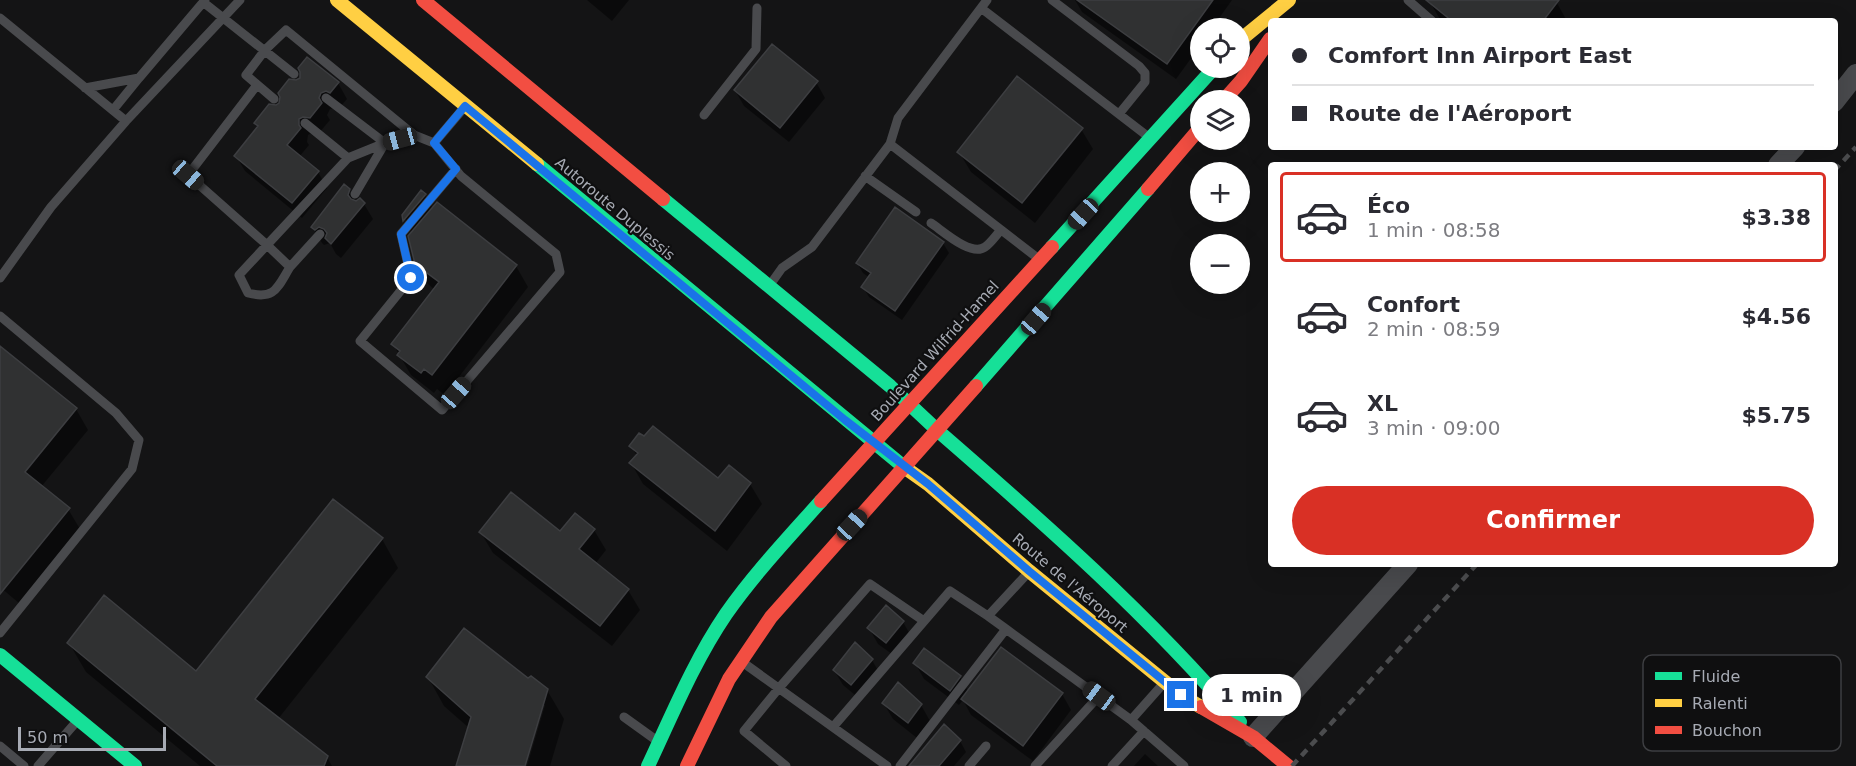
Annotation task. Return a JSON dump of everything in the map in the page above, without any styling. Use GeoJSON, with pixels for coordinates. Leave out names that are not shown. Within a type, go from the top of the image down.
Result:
{"type":"FeatureCollection","features":[{"type":"Feature","properties":{"kind":"main road","name":"Autoroute Duplessis"},"geometry":{"type":"LineString","coordinates":[[337,0],[874,442]]}},
{"type":"Feature","properties":{"kind":"main road"},"geometry":{"type":"LineString","coordinates":[[423,0],[909,404]]}},
{"type":"Feature","properties":{"kind":"main road"},"geometry":{"type":"LineString","coordinates":[[1250,32],[1289,0]]}},
{"type":"Feature","properties":{"kind":"main road"},"geometry":{"type":"LineString","coordinates":[[1286,18],[1299,0]]}},
{"type":"Feature","properties":{"kind":"main road"},"geometry":{"type":"LineString","coordinates":[[1232,90],[1268,42]]}},
{"type":"Feature","properties":{"kind":"main road","name":"Boulevard Wilfrid-Hamel"},"geometry":{"type":"LineString","coordinates":[[648,766],[693,672],[725,616],[752,580],[874,442],[1206,78]]}},
{"type":"Feature","properties":{"kind":"main road"},"geometry":{"type":"LineString","coordinates":[[687,766],[740,660],[771,616],[1067,284],[1190,140]]}},
{"type":"Feature","properties":{"kind":"main road","name":"Route de l'Aéroport"},"geometry":{"type":"LineString","coordinates":[[909,404],[1049,528],[1171,645],[1253,737]]}},
{"type":"Feature","properties":{"kind":"main road","name":"Route de l'Aéroport"},"geometry":{"type":"LineString","coordinates":[[874,442],[928,484],[1164,682],[1181,695],[1253,737],[1288,766]]}},
{"type":"Feature","properties":{"kind":"main road"},"geometry":{"type":"LineString","coordinates":[[0,655],[135,766]]}},
{"type":"Feature","properties":{"kind":"street"},"geometry":{"type":"LineString","coordinates":[[1838,97],[1856,74]]}},
{"type":"Feature","properties":{"kind":"street"},"geometry":{"type":"LineString","coordinates":[[1781,162],[1792,150]]}},
{"type":"Feature","properties":{"kind":"street"},"geometry":{"type":"LineString","coordinates":[[1253,737],[1405,567]]}},
{"type":"Feature","properties":{"kind":"lane"},"geometry":{"type":"LineString","coordinates":[[0,278],[51,207],[126,121],[240,0]]}},
{"type":"Feature","properties":{"kind":"lane"},"geometry":{"type":"LineString","coordinates":[[1052,0],[1139,66],[1145,74],[1145,82],[1119,114]]}},
{"type":"Feature","properties":{"kind":"lane"},"geometry":{"type":"LineString","coordinates":[[1408,0],[1429,18]]}},
{"type":"Feature","properties":{"kind":"lane"},"geometry":{"type":"LineString","coordinates":[[113,110],[204,1],[294,74]]}},
{"type":"Feature","properties":{"kind":"lane"},"geometry":{"type":"LineString","coordinates":[[769,286],[782,268],[812,247],[866,177],[890,144],[898,118],[984,4],[1150,138]]}},
{"type":"Feature","properties":{"kind":"lane"},"geometry":{"type":"LineString","coordinates":[[704,115],[756,49],[756,8]]}},
{"type":"Feature","properties":{"kind":"lane"},"geometry":{"type":"LineString","coordinates":[[0,18],[126,121]]}},
{"type":"Feature","properties":{"kind":"lane"},"geometry":{"type":"LineString","coordinates":[[274,99],[246,75],[265,50],[286,30],[414,135],[434,143],[456,169],[461,176],[556,254],[560,272],[442,410],[360,341],[411,278],[401,234],[456,169]]}},
{"type":"Feature","properties":{"kind":"lane"},"geometry":{"type":"LineString","coordinates":[[86,88],[139,78]]}},
{"type":"Feature","properties":{"kind":"lane"},"geometry":{"type":"LineString","coordinates":[[258,85],[188,175],[290,267]]}},
{"type":"Feature","properties":{"kind":"lane"},"geometry":{"type":"LineString","coordinates":[[326,98],[385,143]]}},
{"type":"Feature","properties":{"kind":"lane"},"geometry":{"type":"LineString","coordinates":[[434,143],[465,106]]}},
{"type":"Feature","properties":{"kind":"lane"},"geometry":{"type":"LineString","coordinates":[[305,123],[348,158]]}},
{"type":"Feature","properties":{"kind":"lane"},"geometry":{"type":"LineString","coordinates":[[320,234],[290,267],[275,292],[262,297],[248,293],[239,275],[348,158],[385,143],[414,135]]}},
{"type":"Feature","properties":{"kind":"lane"},"geometry":{"type":"LineString","coordinates":[[354,194],[385,143]]}},
{"type":"Feature","properties":{"kind":"lane"},"geometry":{"type":"LineString","coordinates":[[890,144],[1040,260]]}},
{"type":"Feature","properties":{"kind":"lane"},"geometry":{"type":"LineString","coordinates":[[866,177],[915,212]]}},
{"type":"Feature","properties":{"kind":"lane"},"geometry":{"type":"LineString","coordinates":[[932,223],[968,249],[984,248],[1001,230]]}},
{"type":"Feature","properties":{"kind":"lane"},"geometry":{"type":"LineString","coordinates":[[0,316],[117,413],[140,440],[132,469],[0,633]]}},
{"type":"Feature","properties":{"kind":"lane"},"geometry":{"type":"LineString","coordinates":[[988,616],[1029,571]]}},
{"type":"Feature","properties":{"kind":"lane"},"geometry":{"type":"LineString","coordinates":[[786,766],[744,731],[870,584],[924,621]]}},
{"type":"Feature","properties":{"kind":"lane"},"geometry":{"type":"LineString","coordinates":[[833,727],[950,591],[1099,696],[1131,720],[1184,766]]}},
{"type":"Feature","properties":{"kind":"lane"},"geometry":{"type":"LineString","coordinates":[[900,766],[1006,629]]}},
{"type":"Feature","properties":{"kind":"lane"},"geometry":{"type":"LineString","coordinates":[[740,660],[887,766]]}},
{"type":"Feature","properties":{"kind":"lane"},"geometry":{"type":"LineString","coordinates":[[1131,720],[1164,682]]}},
{"type":"Feature","properties":{"kind":"lane"},"geometry":{"type":"LineString","coordinates":[[1035,766],[1099,696]]}},
{"type":"Feature","properties":{"kind":"lane"},"geometry":{"type":"LineString","coordinates":[[624,717],[660,742]]}},
{"type":"Feature","properties":{"kind":"lane"},"geometry":{"type":"LineString","coordinates":[[38,766],[78,719]]}},
{"type":"Feature","properties":{"kind":"lane"},"geometry":{"type":"LineString","coordinates":[[1112,766],[1144,731]]}},
{"type":"Feature","properties":{"kind":"lane"},"geometry":{"type":"LineString","coordinates":[[0,746],[24,766]]}},
{"type":"Feature","properties":{"kind":"lane"},"geometry":{"type":"LineString","coordinates":[[969,766],[986,746]]}},
{"type":"Feature","properties":{"kind":"building"},"geometry":{"type":"Polygon","coordinates":[[[1077,0],[1213,0],[1200,18],[1190,18],[1190,32],[1167,64],[1077,0]]]}},
{"type":"Feature","properties":{"kind":"building"},"geometry":{"type":"Polygon","coordinates":[[[1426,0],[1559,0],[1545,18],[1448,18],[1426,0]]]}},
{"type":"Feature","properties":{"kind":"building"},"geometry":{"type":"Polygon","coordinates":[[[772,44],[818,81],[780,128],[734,90],[772,44]]]}},
{"type":"Feature","properties":{"kind":"building"},"geometry":{"type":"Polygon","coordinates":[[[307,57],[339,82],[330,93],[326,91],[321,93],[319,98],[322,103],[310,118],[299,119],[301,128],[287,145],[319,171],[292,203],[234,156],[258,126],[254,123],[269,104],[279,103],[278,93],[289,79],[300,78],[298,68],[307,57]]]}},
{"type":"Feature","properties":{"kind":"building"},"geometry":{"type":"Polygon","coordinates":[[[1017,76],[1083,128],[1022,203],[957,152],[1017,76]]]}},
{"type":"Feature","properties":{"kind":"building"},"geometry":{"type":"Polygon","coordinates":[[[344,184],[350,189],[348,195],[351,199],[356,201],[360,198],[365,203],[331,244],[325,238],[327,233],[324,229],[319,227],[315,230],[311,227],[344,184]]]}},
{"type":"Feature","properties":{"kind":"building"},"geometry":{"type":"Polygon","coordinates":[[[421,190],[426,194],[403,221],[402,215],[421,190]]]}},
{"type":"Feature","properties":{"kind":"building"},"geometry":{"type":"Polygon","coordinates":[[[437,202],[517,265],[432,375],[424,369],[421,373],[397,355],[400,351],[391,344],[439,282],[415,264],[408,236],[437,202]]]}},
{"type":"Feature","properties":{"kind":"building"},"geometry":{"type":"Polygon","coordinates":[[[895,207],[944,242],[895,311],[861,287],[871,273],[856,263],[895,207]]]}},
{"type":"Feature","properties":{"kind":"building"},"geometry":{"type":"Polygon","coordinates":[[[0,346],[77,408],[25,472],[70,508],[0,594],[0,346]]]}},
{"type":"Feature","properties":{"kind":"building"},"geometry":{"type":"Polygon","coordinates":[[[653,426],[718,478],[729,465],[751,483],[715,531],[629,463],[638,453],[629,446],[639,433],[644,436],[653,426]]]}},
{"type":"Feature","properties":{"kind":"building"},"geometry":{"type":"Polygon","coordinates":[[[511,492],[560,531],[575,513],[595,529],[579,549],[629,589],[600,626],[479,532],[511,492]]]}},
{"type":"Feature","properties":{"kind":"building"},"geometry":{"type":"Polygon","coordinates":[[[333,499],[383,538],[255,699],[328,756],[324,766],[217,766],[67,643],[104,595],[196,671],[333,499]]]}},
{"type":"Feature","properties":{"kind":"building"},"geometry":{"type":"Polygon","coordinates":[[[886,605],[904,621],[886,643],[867,628],[886,605]]]}},
{"type":"Feature","properties":{"kind":"building"},"geometry":{"type":"Polygon","coordinates":[[[464,628],[528,678],[531,676],[548,689],[525,766],[456,766],[471,717],[426,677],[464,628]]]}},
{"type":"Feature","properties":{"kind":"building"},"geometry":{"type":"Polygon","coordinates":[[[855,642],[873,659],[851,685],[833,670],[855,642]]]}},
{"type":"Feature","properties":{"kind":"building"},"geometry":{"type":"Polygon","coordinates":[[[1001,647],[1063,693],[1023,746],[961,699],[1001,647]]]}},
{"type":"Feature","properties":{"kind":"building"},"geometry":{"type":"Polygon","coordinates":[[[924,648],[961,676],[950,691],[913,663],[924,648]]]}},
{"type":"Feature","properties":{"kind":"building"},"geometry":{"type":"Polygon","coordinates":[[[898,682],[922,704],[908,723],[882,703],[898,682]]]}},
{"type":"Feature","properties":{"kind":"building"},"geometry":{"type":"Polygon","coordinates":[[[944,724],[961,740],[939,766],[909,766],[944,724]]]}},
{"type":"Feature","properties":{"kind":"railway"},"geometry":{"type":"LineString","coordinates":[[1838,167],[1856,147]]}},
{"type":"Feature","properties":{"kind":"railway"},"geometry":{"type":"LineString","coordinates":[[1292,766],[1474,567]]}},
{"type":"Feature","properties":{"kind":"traffic: fast"},"geometry":{"type":"LineString","coordinates":[[1052,247],[1205,78]]}},
{"type":"Feature","properties":{"kind":"traffic: fast"},"geometry":{"type":"LineString","coordinates":[[537,164],[904,467]]}},
{"type":"Feature","properties":{"kind":"traffic: fast"},"geometry":{"type":"LineString","coordinates":[[976,386],[1148,189]]}},
{"type":"Feature","properties":{"kind":"traffic: fast"},"geometry":{"type":"LineString","coordinates":[[663,199],[890,386],[937,430]]}},
{"type":"Feature","properties":{"kind":"traffic: fast"},"geometry":{"type":"LineString","coordinates":[[937,430],[1094,570],[1169,644],[1240,722]]}},
{"type":"Feature","properties":{"kind":"traffic: fast"},"geometry":{"type":"LineString","coordinates":[[648,766],[714,632],[760,570],[821,501]]}},
{"type":"Feature","properties":{"kind":"traffic: fast"},"geometry":{"type":"LineString","coordinates":[[0,655],[135,766]]}},
{"type":"Feature","properties":{"kind":"traffic: slow"},"geometry":{"type":"LineString","coordinates":[[337,0],[537,164]]}},
{"type":"Feature","properties":{"kind":"traffic: slow"},"geometry":{"type":"LineString","coordinates":[[1250,32],[1289,0]]}},
{"type":"Feature","properties":{"kind":"traffic: slow"},"geometry":{"type":"LineString","coordinates":[[904,467],[928,484],[1029,571],[1181,695],[1201,707]]}},
{"type":"Feature","properties":{"kind":"traffic: jam"},"geometry":{"type":"LineString","coordinates":[[423,0],[663,199]]}},
{"type":"Feature","properties":{"kind":"traffic: jam"},"geometry":{"type":"LineString","coordinates":[[1233,90],[1268,42]]}},
{"type":"Feature","properties":{"kind":"traffic: jam"},"geometry":{"type":"LineString","coordinates":[[1148,189],[1190,140]]}},
{"type":"Feature","properties":{"kind":"traffic: jam"},"geometry":{"type":"LineString","coordinates":[[821,501],[1052,247]]}},
{"type":"Feature","properties":{"kind":"traffic: jam"},"geometry":{"type":"LineString","coordinates":[[687,766],[729,679],[771,617],[976,386]]}},
{"type":"Feature","properties":{"kind":"traffic: jam"},"geometry":{"type":"LineString","coordinates":[[1201,707],[1253,737],[1288,766]]}},
{"type":"Feature","properties":{"kind":"route"},"geometry":{"type":"LineString","coordinates":[[411,278],[401,234],[456,169],[434,143],[465,106],[845,420],[928,484],[1029,571],[1181,695]]}}]}
